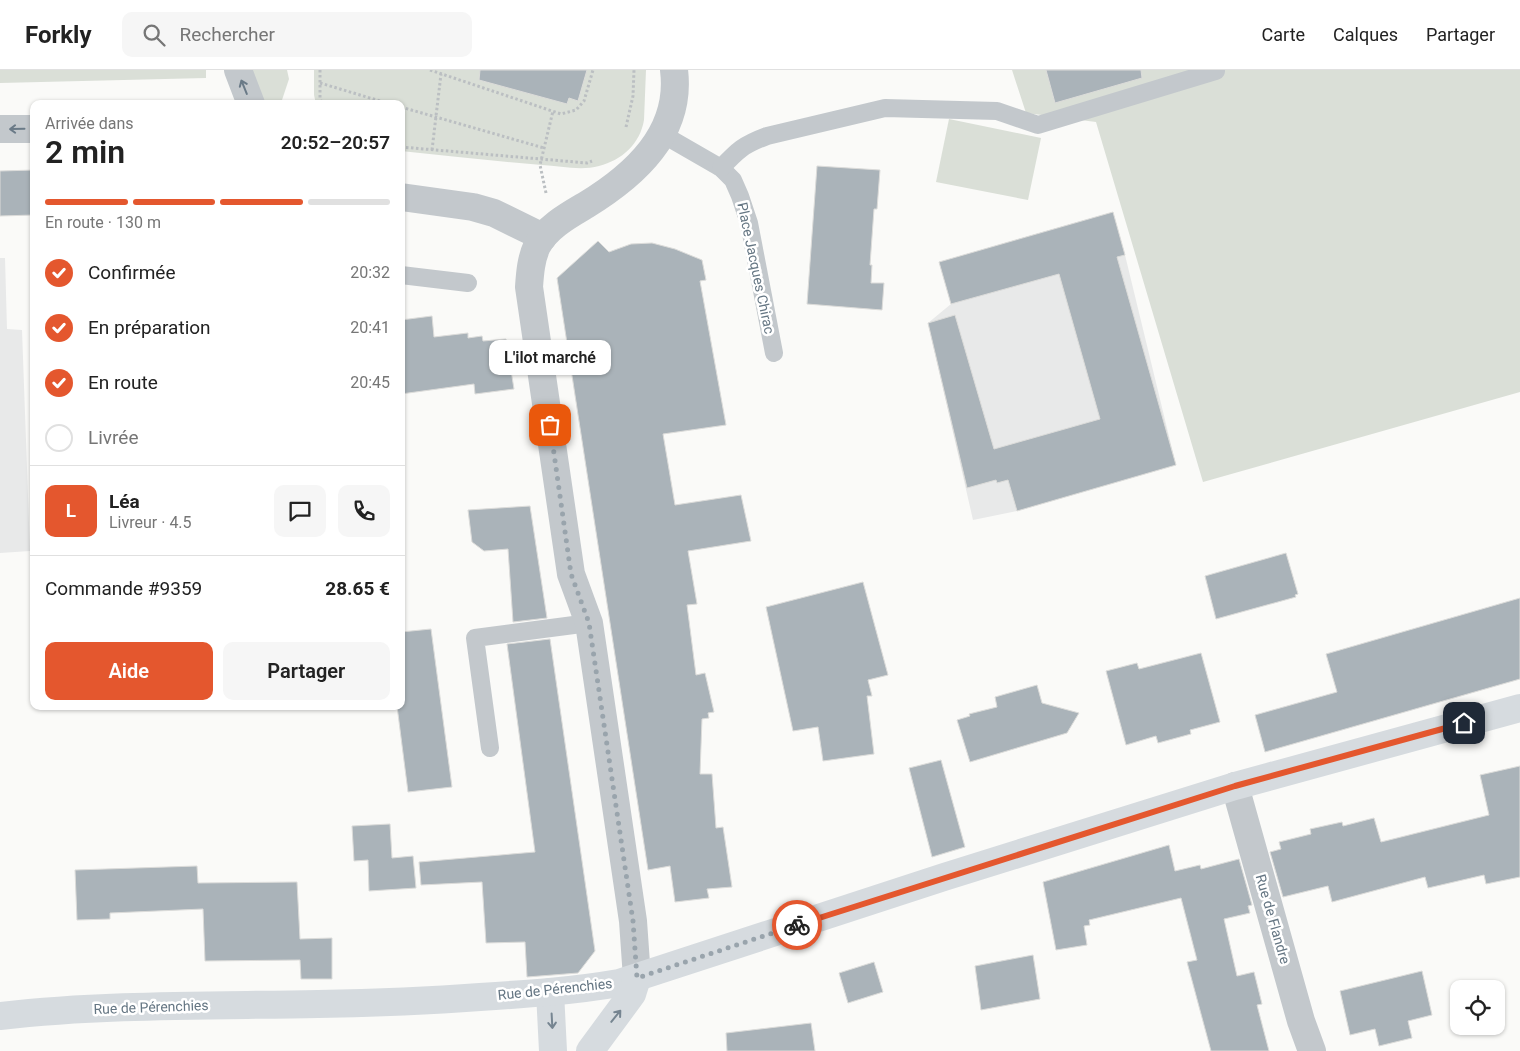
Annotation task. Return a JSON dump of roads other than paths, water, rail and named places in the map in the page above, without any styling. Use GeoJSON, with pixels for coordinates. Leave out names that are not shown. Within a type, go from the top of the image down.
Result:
{"type":"FeatureCollection","features":[{"type":"Feature","properties":{"kind":"main road","name":"Rue de Pérenchies"},"geometry":{"type":"LineString","coordinates":[[0,1016],[158,1006],[372,1003],[550,992],[603,986],[637,978],[934,880],[1235,786],[1520,708]]}},
{"type":"Feature","properties":{"kind":"main road"},"geometry":{"type":"LineString","coordinates":[[590,1051],[632,994],[637,978]]}},
{"type":"Feature","properties":{"kind":"main road"},"geometry":{"type":"LineString","coordinates":[[550,992],[553,1051]]}},
{"type":"Feature","properties":{"kind":"street"},"geometry":{"type":"LineString","coordinates":[[238,70],[249,100]]}},
{"type":"Feature","properties":{"kind":"street"},"geometry":{"type":"LineString","coordinates":[[637,978],[633,921],[589,623],[571,574],[529,287],[531,263],[537,246],[552,229],[632,172],[662,134],[671,115],[674,98],[674,70]]}},
{"type":"Feature","properties":{"kind":"street"},"geometry":{"type":"LineString","coordinates":[[0,129],[30,129]]}},
{"type":"Feature","properties":{"kind":"street"},"geometry":{"type":"LineString","coordinates":[[405,198],[473,206],[552,229]]}},
{"type":"Feature","properties":{"kind":"street","name":"Rue de Flandre"},"geometry":{"type":"LineString","coordinates":[[1235,786],[1301,1021],[1312,1051]]}},
{"type":"Feature","properties":{"kind":"lane"},"geometry":{"type":"LineString","coordinates":[[721,168],[738,150],[767,136],[885,108],[997,111],[1038,125],[1216,71]]}},
{"type":"Feature","properties":{"kind":"lane","name":"Place Jacques Chirac"},"geometry":{"type":"LineString","coordinates":[[662,134],[721,168],[733,180],[749,223],[774,353]]}},
{"type":"Feature","properties":{"kind":"lane"},"geometry":{"type":"LineString","coordinates":[[405,275],[468,283]]}},
{"type":"Feature","properties":{"kind":"lane"},"geometry":{"type":"LineString","coordinates":[[490,748],[475,638],[589,623]]}},
{"type":"Feature","properties":{"kind":"place","name":"L'ilot marché"},"geometry":{"type":"Point","coordinates":[550,425]}}]}
